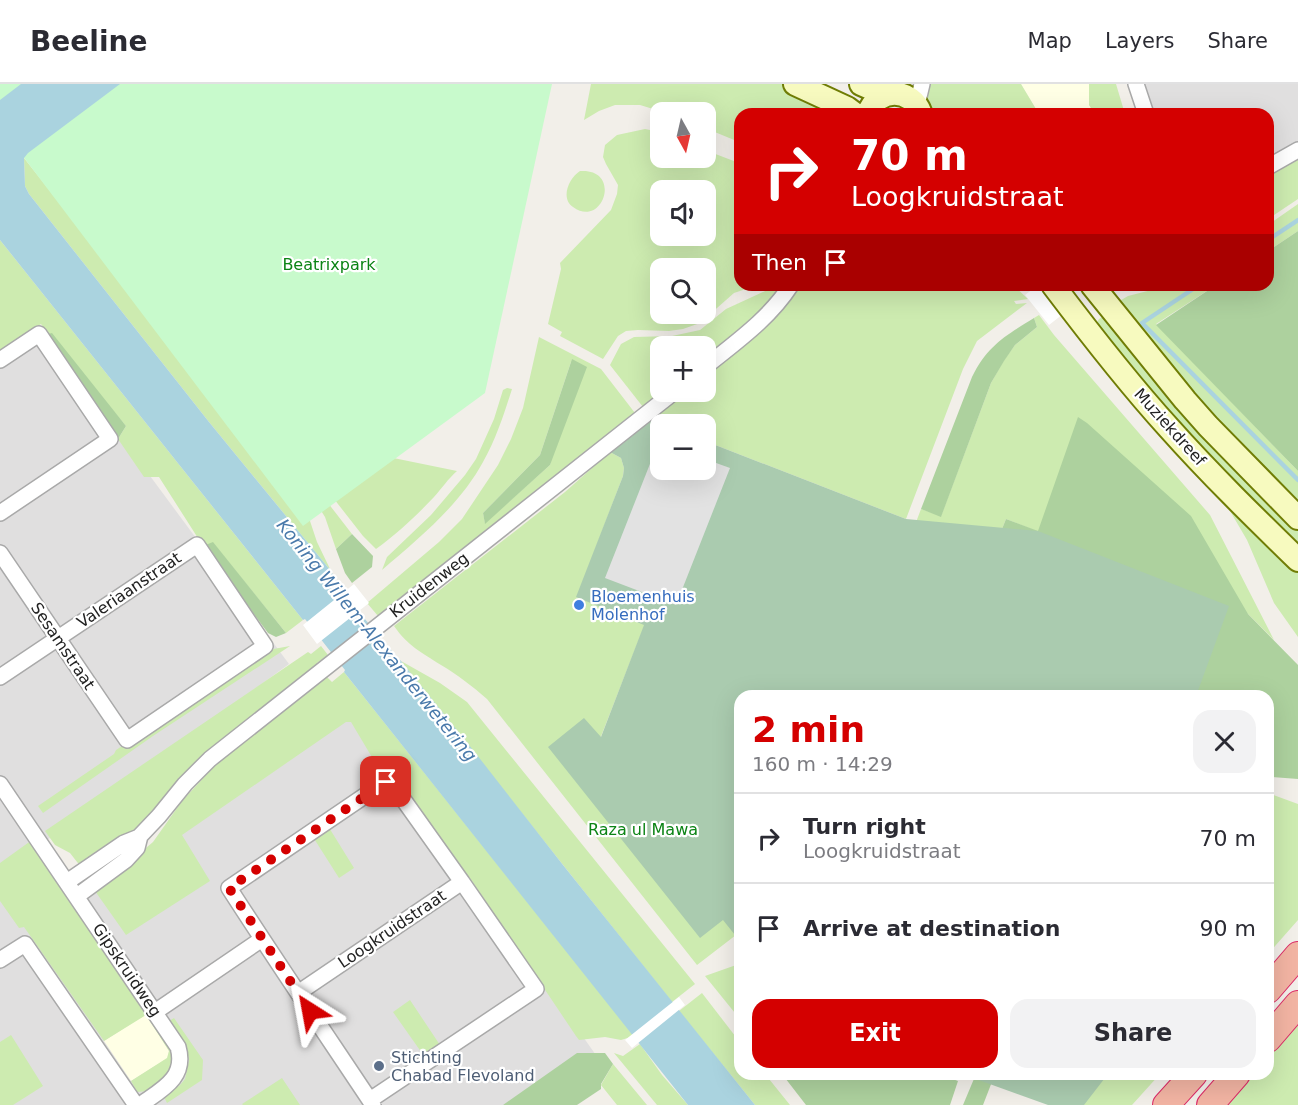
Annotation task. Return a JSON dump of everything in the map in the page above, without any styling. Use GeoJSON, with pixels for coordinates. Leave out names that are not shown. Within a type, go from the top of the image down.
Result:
{"type":"FeatureCollection","features":[{"type":"Feature","properties":{"kind":"highway"},"geometry":{"type":"LineString","coordinates":[[1274,983],[1298,955]]}},
{"type":"Feature","properties":{"kind":"highway"},"geometry":{"type":"LineString","coordinates":[[1274,1032],[1298,1004]]}},
{"type":"Feature","properties":{"kind":"highway"},"geometry":{"type":"LineString","coordinates":[[1166,1105],[1189,1080]]}},
{"type":"Feature","properties":{"kind":"highway"},"geometry":{"type":"LineString","coordinates":[[1210,1105],[1232,1080]]}},
{"type":"Feature","properties":{"kind":"main road"},"geometry":{"type":"LineString","coordinates":[[795,84],[847,108]]}},
{"type":"Feature","properties":{"kind":"main road"},"geometry":{"type":"LineString","coordinates":[[861,84],[911,96]]}},
{"type":"Feature","properties":{"kind":"main road"},"geometry":{"type":"LineString","coordinates":[[871,108],[876,101],[911,96]]}},
{"type":"Feature","properties":{"kind":"main road","name":"Muziekdreef"},"geometry":{"type":"LineString","coordinates":[[1058,291],[1105,353],[1169,428],[1298,560]]}},
{"type":"Feature","properties":{"kind":"main road","name":"Muziekdreef"},"geometry":{"type":"LineString","coordinates":[[1097,291],[1193,409],[1298,518]]}},
{"type":"Feature","properties":{"kind":"street"},"geometry":{"type":"LineString","coordinates":[[1136,84],[1144,108]]}},
{"type":"Feature","properties":{"kind":"street"},"geometry":{"type":"LineString","coordinates":[[1274,164],[1298,150]]}},
{"type":"Feature","properties":{"kind":"street"},"geometry":{"type":"LineString","coordinates":[[716,358],[757,325],[786,291]]}},
{"type":"Feature","properties":{"kind":"street"},"geometry":{"type":"LineString","coordinates":[[0,360],[39,334],[110,439],[0,513]]}},
{"type":"Feature","properties":{"kind":"street","name":"Kruidenweg"},"geometry":{"type":"LineString","coordinates":[[76,896],[126,860],[137,848],[140,837],[185,784],[210,759],[661,402]]}},
{"type":"Feature","properties":{"kind":"street","name":"Valeriaanstraat"},"geometry":{"type":"LineString","coordinates":[[0,677],[197,545],[266,646],[127,740]]}},
{"type":"Feature","properties":{"kind":"street","name":"Sesamstraat"},"geometry":{"type":"LineString","coordinates":[[0,553],[127,740]]}},
{"type":"Feature","properties":{"kind":"street","name":"Loogkruidstraat"},"geometry":{"type":"LineString","coordinates":[[262,939],[229,888],[386,782],[393,784],[462,882],[298,993]]}},
{"type":"Feature","properties":{"kind":"street","name":"Gipskruidweg"},"geometry":{"type":"LineString","coordinates":[[0,784],[178,1047],[181,1055],[180,1066],[170,1083],[138,1105],[25,944],[0,960]]}},
{"type":"Feature","properties":{"kind":"street","name":"Kruidenweg"},"geometry":{"type":"LineString","coordinates":[[67,882],[124,843],[140,837]]}},
{"type":"Feature","properties":{"kind":"street"},"geometry":{"type":"LineString","coordinates":[[155,1012],[262,939],[371,1103],[536,989],[462,882]]}},
{"type":"Feature","properties":{"kind":"shaded area"},"geometry":{"type":"Polygon","coordinates":[[[1021,84],[1089,84],[1091,108],[1035,108],[1021,84]]]}},
{"type":"Feature","properties":{"kind":"shaded area"},"geometry":{"type":"Polygon","coordinates":[[[1128,84],[1298,84],[1298,154],[1274,168],[1274,108],[1137,108],[1128,84]]]}},
{"type":"Feature","properties":{"kind":"shaded area"},"geometry":{"type":"Polygon","coordinates":[[[40,327],[289,664],[32,851],[66,905],[348,712],[396,772],[598,1058],[527,1105],[0,1105],[0,356],[40,327]]]}},
{"type":"Feature","properties":{"kind":"shaded area"},"geometry":{"type":"Polygon","coordinates":[[[716,463],[730,468],[676,605],[605,578],[650,464],[650,480],[716,480],[716,463]]]}},
{"type":"Feature","properties":{"kind":"shaded area"},"geometry":{"type":"Polygon","coordinates":[[[146,1014],[169,1051],[168,1058],[131,1081],[104,1041],[146,1014]]]}},
{"type":"Feature","properties":{"kind":"green space","name":"Beatrixpark"},"geometry":{"type":"Polygon","coordinates":[[[0,84],[552,84],[485,393],[303,526],[0,126],[0,84]]]}},
{"type":"Feature","properties":{"kind":"green space"},"geometry":{"type":"Polygon","coordinates":[[[591,84],[782,84],[834,108],[734,108],[734,140],[716,133],[716,102],[650,102],[650,108],[640,105],[615,105],[584,120],[591,84]]]}},
{"type":"Feature","properties":{"kind":"green space"},"geometry":{"type":"Polygon","coordinates":[[[931,84],[1021,84],[1035,108],[926,108],[924,99],[931,84]]]}},
{"type":"Feature","properties":{"kind":"green space"},"geometry":{"type":"Polygon","coordinates":[[[1089,84],[1116,84],[1123,108],[1091,108],[1089,84]]]}},
{"type":"Feature","properties":{"kind":"green space"},"geometry":{"type":"Polygon","coordinates":[[[645,129],[650,130],[650,168],[716,168],[716,154],[734,161],[734,291],[740,291],[734,293],[716,309],[716,258],[650,258],[650,324],[697,324],[669,331],[626,331],[618,336],[603,359],[560,336],[562,332],[548,324],[561,269],[560,263],[611,210],[617,194],[618,185],[603,157],[605,145],[617,135],[645,129]]]}},
{"type":"Feature","properties":{"kind":"green space"},"geometry":{"type":"Polygon","coordinates":[[[1298,156],[1298,199],[1274,215],[1274,170],[1298,156]]]}},
{"type":"Feature","properties":{"kind":"green space"},"geometry":{"type":"Polygon","coordinates":[[[24,158],[310,521],[331,571],[209,422],[29,194],[25,186],[24,158]]]}},
{"type":"Feature","properties":{"kind":"green space"},"geometry":{"type":"Polygon","coordinates":[[[580,171],[593,173],[601,178],[605,187],[600,204],[593,210],[584,212],[573,207],[567,199],[572,178],[580,171]]]}},
{"type":"Feature","properties":{"kind":"green space"},"geometry":{"type":"Polygon","coordinates":[[[1298,204],[1298,231],[1274,247],[1274,221],[1298,204]]]}},
{"type":"Feature","properties":{"kind":"green space"},"geometry":{"type":"Polygon","coordinates":[[[1298,231],[1298,471],[1156,325],[1207,291],[1274,291],[1274,247],[1298,231]]]}},
{"type":"Feature","properties":{"kind":"green space"},"geometry":{"type":"Polygon","coordinates":[[[0,240],[303,620],[286,633],[213,543],[203,546],[159,477],[144,477],[118,439],[126,426],[41,324],[0,351],[0,240]]]}},
{"type":"Feature","properties":{"kind":"green space"},"geometry":{"type":"Polygon","coordinates":[[[765,291],[780,291],[770,306],[716,349],[716,336],[672,336],[700,330],[707,324],[716,324],[716,317],[726,309],[765,291]]]}},
{"type":"Feature","properties":{"kind":"green space"},"geometry":{"type":"Polygon","coordinates":[[[795,291],[1019,291],[1028,299],[1014,301],[1016,304],[1027,303],[977,341],[963,369],[906,519],[716,445],[716,414],[656,414],[672,402],[716,402],[716,369],[779,312],[795,291]]]}},
{"type":"Feature","properties":{"kind":"green space"},"geometry":{"type":"Polygon","coordinates":[[[1148,291],[1207,291],[1156,324],[1298,471],[1298,510],[1290,501],[1284,487],[1238,442],[1221,433],[1116,303],[1128,296],[1148,291]]]}},
{"type":"Feature","properties":{"kind":"green space"},"geometry":{"type":"Polygon","coordinates":[[[1039,315],[1210,515],[1274,640],[1248,614],[1006,519],[936,690],[870,690],[904,554],[921,509],[941,516],[991,383],[1015,345],[1037,327],[1034,318],[1039,315]]]}},
{"type":"Feature","properties":{"kind":"green space"},"geometry":{"type":"Polygon","coordinates":[[[1104,316],[1298,526],[1298,550],[1163,416],[1096,324],[1104,316]]]}},
{"type":"Feature","properties":{"kind":"green space"},"geometry":{"type":"Polygon","coordinates":[[[1034,318],[1037,327],[1015,345],[991,383],[941,517],[921,509],[978,366],[998,342],[1034,318]]]}},
{"type":"Feature","properties":{"kind":"green space"},"geometry":{"type":"Polygon","coordinates":[[[52,333],[126,426],[118,439],[48,334],[52,333]]]}},
{"type":"Feature","properties":{"kind":"green space"},"geometry":{"type":"Polygon","coordinates":[[[539,337],[601,369],[635,413],[378,616],[367,603],[439,542],[462,519],[498,465],[523,408],[539,337]],[[572,359],[540,455],[483,513],[485,523],[550,465],[572,359]]]}},
{"type":"Feature","properties":{"kind":"green space"},"geometry":{"type":"Polygon","coordinates":[[[634,337],[650,337],[650,402],[643,407],[610,365],[621,344],[634,337]]]}},
{"type":"Feature","properties":{"kind":"green space"},"geometry":{"type":"Polygon","coordinates":[[[572,359],[587,367],[550,465],[485,524],[483,513],[540,455],[572,359]]]}},
{"type":"Feature","properties":{"kind":"green space"},"geometry":{"type":"Polygon","coordinates":[[[512,389],[499,426],[488,453],[473,478],[450,507],[382,570],[387,557],[431,515],[476,459],[494,419],[503,390],[512,389]]]}},
{"type":"Feature","properties":{"kind":"green space"},"geometry":{"type":"Polygon","coordinates":[[[1078,417],[1191,516],[1248,614],[1298,665],[1298,779],[1274,777],[1274,690],[937,690],[1006,519],[1038,531],[1078,417]]]}},
{"type":"Feature","properties":{"kind":"green space","name":"Raza ul Mawa"},"geometry":{"type":"Polygon","coordinates":[[[650,419],[650,480],[716,480],[716,445],[906,519],[1038,531],[1229,606],[1198,690],[734,690],[734,934],[723,920],[700,938],[548,747],[584,718],[601,737],[644,625],[576,597],[623,476],[624,468],[621,458],[610,452],[650,419]]]}},
{"type":"Feature","properties":{"kind":"green space"},"geometry":{"type":"Polygon","coordinates":[[[276,434],[457,471],[414,518],[376,549],[276,434]]]}},
{"type":"Feature","properties":{"kind":"green space","name":"Raza ul Mawa"},"geometry":{"type":"Polygon","coordinates":[[[610,452],[621,458],[624,468],[623,476],[577,597],[645,624],[598,744],[655,834],[734,933],[734,937],[697,965],[487,699],[415,648],[394,626],[565,492],[610,452]]]}},
{"type":"Feature","properties":{"kind":"green space"},"geometry":{"type":"Polygon","coordinates":[[[1216,487],[1298,568],[1298,637],[1274,603],[1247,540],[1216,487]]]}},
{"type":"Feature","properties":{"kind":"green space"},"geometry":{"type":"Polygon","coordinates":[[[310,493],[328,503],[352,534],[336,549],[325,517],[310,493]]]}},
{"type":"Feature","properties":{"kind":"green space"},"geometry":{"type":"Polygon","coordinates":[[[352,534],[373,556],[372,567],[352,583],[345,573],[336,549],[352,534]]]}},
{"type":"Feature","properties":{"kind":"green space"},"geometry":{"type":"Polygon","coordinates":[[[213,542],[286,633],[276,637],[268,633],[203,546],[213,542]]]}},
{"type":"Feature","properties":{"kind":"green space"},"geometry":{"type":"Polygon","coordinates":[[[290,646],[153,736],[43,813],[38,806],[114,754],[116,750],[268,650],[290,646]]]}},
{"type":"Feature","properties":{"kind":"green space"},"geometry":{"type":"Polygon","coordinates":[[[321,646],[328,655],[317,663],[319,667],[142,826],[81,867],[70,853],[55,845],[45,831],[308,652],[311,654],[321,646]]]}},
{"type":"Feature","properties":{"kind":"green space"},"geometry":{"type":"Polygon","coordinates":[[[401,661],[440,683],[467,702],[695,984],[672,1002],[401,661]]]}},
{"type":"Feature","properties":{"kind":"green space"},"geometry":{"type":"Polygon","coordinates":[[[344,672],[634,1036],[621,1040],[605,1037],[579,1040],[472,881],[465,875],[398,778],[382,774],[351,722],[346,722],[182,835],[210,881],[126,935],[95,891],[153,842],[182,801],[219,761],[327,677],[332,682],[344,672]]]}},
{"type":"Feature","properties":{"kind":"green space"},"geometry":{"type":"Polygon","coordinates":[[[1274,795],[1298,804],[1298,920],[1274,947],[1274,795]]]}},
{"type":"Feature","properties":{"kind":"green space"},"geometry":{"type":"Polygon","coordinates":[[[328,826],[354,868],[339,878],[313,837],[328,826]]]}},
{"type":"Feature","properties":{"kind":"green space"},"geometry":{"type":"Polygon","coordinates":[[[32,840],[173,1052],[174,1061],[170,1073],[149,1091],[137,1092],[131,1081],[167,1058],[169,1051],[146,1015],[104,1041],[24,927],[19,928],[0,901],[0,863],[32,840]]]}},
{"type":"Feature","properties":{"kind":"green space"},"geometry":{"type":"Polygon","coordinates":[[[734,966],[734,1012],[705,976],[734,966]]]}},
{"type":"Feature","properties":{"kind":"green space"},"geometry":{"type":"Polygon","coordinates":[[[702,993],[734,1035],[734,1079],[679,1011],[702,993]]]}},
{"type":"Feature","properties":{"kind":"green space"},"geometry":{"type":"Polygon","coordinates":[[[410,1000],[440,1045],[424,1056],[393,1012],[410,1000]]]}},
{"type":"Feature","properties":{"kind":"green space"},"geometry":{"type":"Polygon","coordinates":[[[174,1018],[203,1060],[202,1080],[167,1103],[164,1097],[185,1079],[189,1060],[187,1050],[169,1021],[174,1018]]]}},
{"type":"Feature","properties":{"kind":"green space"},"geometry":{"type":"Polygon","coordinates":[[[1298,1020],[1298,1105],[1223,1105],[1245,1080],[1274,1080],[1274,1048],[1298,1020]]]}},
{"type":"Feature","properties":{"kind":"green space"},"geometry":{"type":"Polygon","coordinates":[[[11,1035],[43,1086],[13,1105],[0,1105],[0,1042],[11,1035]]]}},
{"type":"Feature","properties":{"kind":"green space"},"geometry":{"type":"Polygon","coordinates":[[[640,1044],[662,1075],[688,1105],[657,1105],[614,1053],[623,1056],[640,1044]]]}},
{"type":"Feature","properties":{"kind":"green space"},"geometry":{"type":"Polygon","coordinates":[[[577,1053],[605,1053],[613,1064],[601,1084],[601,1089],[577,1105],[503,1105],[577,1053]]]}},
{"type":"Feature","properties":{"kind":"green space"},"geometry":{"type":"Polygon","coordinates":[[[613,1064],[647,1105],[617,1105],[601,1085],[613,1064]]]}},
{"type":"Feature","properties":{"kind":"green space"},"geometry":{"type":"Polygon","coordinates":[[[282,1078],[300,1105],[242,1104],[282,1078]]]}},
{"type":"Feature","properties":{"kind":"green space"},"geometry":{"type":"Polygon","coordinates":[[[735,1080],[770,1080],[790,1105],[755,1105],[735,1080]]]}},
{"type":"Feature","properties":{"kind":"green space"},"geometry":{"type":"Polygon","coordinates":[[[787,1080],[958,1081],[950,1105],[806,1105],[787,1080]]]}},
{"type":"Feature","properties":{"kind":"green space"},"geometry":{"type":"Polygon","coordinates":[[[973,1080],[993,1080],[983,1105],[963,1105],[973,1080]]]}},
{"type":"Feature","properties":{"kind":"green space"},"geometry":{"type":"Polygon","coordinates":[[[979,1080],[1103,1080],[1084,1105],[1048,1105],[979,1080]]]}},
{"type":"Feature","properties":{"kind":"green space"},"geometry":{"type":"Polygon","coordinates":[[[1086,1080],[1155,1080],[1132,1105],[1067,1105],[1086,1080]]]}},
{"type":"Feature","properties":{"kind":"water","name":"Koning Willem-Alexanderwetering"},"geometry":{"type":"Polygon","coordinates":[[[21,84],[120,84],[28,153],[24,158],[25,186],[29,194],[209,422],[331,571],[340,588],[477,755],[755,1105],[688,1105],[344,672],[345,670],[305,619],[303,620],[0,240],[0,100],[21,84]]]}},
{"type":"Feature","properties":{"kind":"pier"},"geometry":{"type":"Polygon","coordinates":[[[1030,291],[1046,291],[1063,314],[1049,325],[1025,295],[1030,291]]]}},
{"type":"Feature","properties":{"kind":"pier"},"geometry":{"type":"Polygon","coordinates":[[[354,584],[369,603],[317,644],[303,625],[354,584]]]}},
{"type":"Feature","properties":{"kind":"pier"},"geometry":{"type":"Polygon","coordinates":[[[679,997],[685,1005],[632,1048],[625,1040],[679,997]]]}},
{"type":"Feature","properties":{"kind":"waterway"},"geometry":{"type":"LineString","coordinates":[[1274,236],[1298,220]]}},
{"type":"Feature","properties":{"kind":"waterway"},"geometry":{"type":"LineString","coordinates":[[1190,291],[1142,323],[1298,480]]}},
{"type":"Feature","properties":{"kind":"place","name":"Bloemenhuis Molenhof"},"geometry":{"type":"Point","coordinates":[579,605]}},
{"type":"Feature","properties":{"kind":"place","name":"Stichting Chabad Flevoland"},"geometry":{"type":"Point","coordinates":[379,1066]}},
{"type":"Feature","properties":{"kind":"route"},"geometry":{"type":"LineString","coordinates":[[310,1011],[229,888],[386,782]]}}]}
